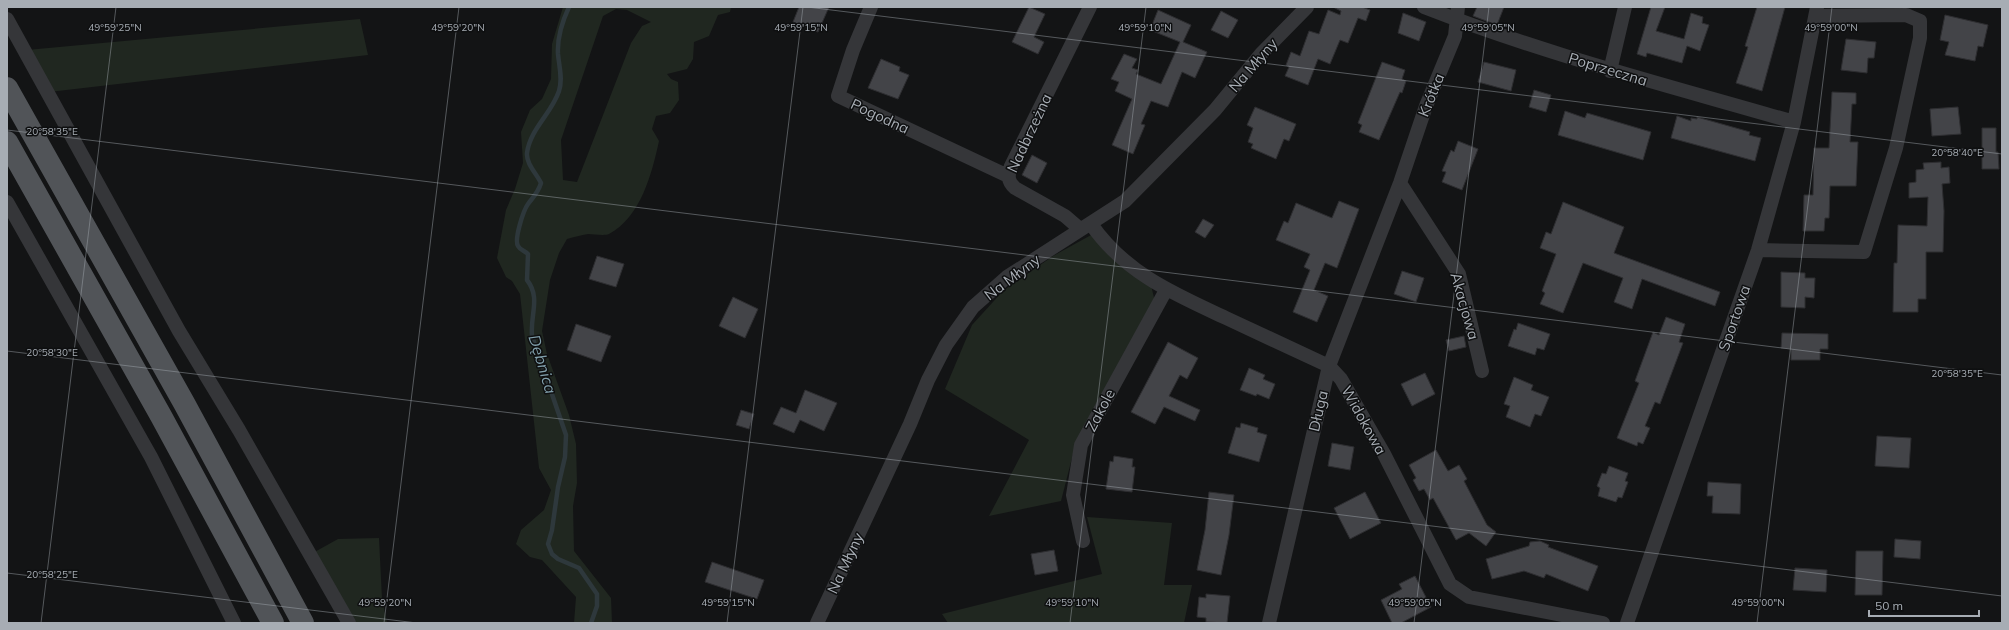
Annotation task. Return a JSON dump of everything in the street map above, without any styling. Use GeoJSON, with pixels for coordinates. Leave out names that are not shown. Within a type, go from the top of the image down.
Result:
{"type":"FeatureCollection","features":[{"type":"Feature","properties":{"kind":"main road"},"geometry":{"type":"LineString","coordinates":[[7,88],[184,403],[303,623]]}},
{"type":"Feature","properties":{"kind":"main road"},"geometry":{"type":"LineString","coordinates":[[7,142],[165,422],[273,623]]}},
{"type":"Feature","properties":{"kind":"street","name":"Pogodna"},"geometry":{"type":"LineString","coordinates":[[871,7],[853,50],[838,96],[1008,176]]}},
{"type":"Feature","properties":{"kind":"street","name":"Nadbrzeżna"},"geometry":{"type":"LineString","coordinates":[[1086,226],[1015,188],[1010,184],[1008,176],[1010,166],[1090,7]]}},
{"type":"Feature","properties":{"kind":"street","name":"Na Młyny"},"geometry":{"type":"LineString","coordinates":[[817,623],[946,345],[973,307],[1007,277],[1125,201],[1215,110],[1260,54],[1307,7]]}},
{"type":"Feature","properties":{"kind":"street","name":"Poprzeczna"},"geometry":{"type":"LineString","coordinates":[[1424,7],[1457,13],[1610,71],[1794,122]]}},
{"type":"Feature","properties":{"kind":"street"},"geometry":{"type":"LineString","coordinates":[[1610,71],[1625,7]]}},
{"type":"Feature","properties":{"kind":"street"},"geometry":{"type":"LineString","coordinates":[[1758,250],[1864,252],[1896,148],[1920,38],[1920,21],[1906,15],[1816,12]]}},
{"type":"Feature","properties":{"kind":"street","name":"Sportowa"},"geometry":{"type":"LineString","coordinates":[[1627,623],[1758,250],[1794,122],[1816,12]]}},
{"type":"Feature","properties":{"kind":"street","name":"Krótka"},"geometry":{"type":"LineString","coordinates":[[1400,183],[1426,106],[1455,36],[1457,13]]}},
{"type":"Feature","properties":{"kind":"street"},"geometry":{"type":"LineString","coordinates":[[7,19],[179,331],[239,430],[349,623]]}},
{"type":"Feature","properties":{"kind":"street","name":"Długa"},"geometry":{"type":"LineString","coordinates":[[1269,623],[1329,366],[1400,183]]}},
{"type":"Feature","properties":{"kind":"street","name":"Akacjowa"},"geometry":{"type":"LineString","coordinates":[[1400,183],[1459,274],[1482,371]]}},
{"type":"Feature","properties":{"kind":"street"},"geometry":{"type":"LineString","coordinates":[[7,202],[151,456],[234,623]]}},
{"type":"Feature","properties":{"kind":"street","name":"Widokowa"},"geometry":{"type":"LineString","coordinates":[[1086,226],[1129,266],[1166,290],[1329,366],[1341,379],[1384,454],[1450,584],[1470,597],[1603,623]]}},
{"type":"Feature","properties":{"kind":"street","name":"Zakole"},"geometry":{"type":"LineString","coordinates":[[1083,541],[1073,495],[1082,445],[1166,290]]}},
{"type":"Feature","properties":{"kind":"shaded area"},"geometry":{"type":"Polygon","coordinates":[[[563,7],[731,7],[730,12],[718,15],[709,36],[694,42],[693,59],[687,69],[667,74],[671,79],[678,82],[679,100],[670,113],[656,116],[652,129],[659,141],[649,180],[637,206],[620,226],[607,235],[588,234],[567,239],[559,253],[550,280],[542,331],[547,354],[569,415],[576,444],[577,483],[573,506],[574,551],[611,598],[612,623],[574,623],[576,597],[542,560],[530,557],[516,544],[521,530],[544,510],[551,490],[539,468],[520,294],[512,281],[506,277],[497,258],[506,210],[515,189],[523,163],[521,132],[530,110],[542,99],[551,79],[552,44],[563,7]],[[616,9],[603,16],[561,140],[563,180],[577,182],[631,43],[642,26],[651,22],[627,10],[616,9]]]}},
{"type":"Feature","properties":{"kind":"shaded area"},"geometry":{"type":"Polygon","coordinates":[[[360,19],[368,55],[49,92],[27,50],[360,19]]]}},
{"type":"Feature","properties":{"kind":"shaded area"},"geometry":{"type":"Polygon","coordinates":[[[1093,234],[1151,285],[1155,302],[1073,454],[1061,501],[989,516],[1029,440],[945,389],[972,325],[1003,291],[1053,256],[1093,234]]]}},
{"type":"Feature","properties":{"kind":"shaded area"},"geometry":{"type":"Polygon","coordinates":[[[1087,517],[1172,523],[1164,585],[1192,585],[1184,623],[948,623],[942,614],[1102,574],[1087,517]]]}},
{"type":"Feature","properties":{"kind":"shaded area"},"geometry":{"type":"Polygon","coordinates":[[[379,538],[382,599],[387,623],[352,623],[311,554],[338,539],[379,538]]]}},
{"type":"Feature","properties":{"kind":"building"},"geometry":{"type":"Polygon","coordinates":[[[799,7],[829,7],[818,32],[793,22],[799,7]]]}},
{"type":"Feature","properties":{"kind":"building"},"geometry":{"type":"Polygon","coordinates":[[[1029,7],[1045,14],[1034,37],[1044,42],[1038,54],[1012,42],[1029,7]]]}},
{"type":"Feature","properties":{"kind":"building"},"geometry":{"type":"Polygon","coordinates":[[[1333,7],[1362,7],[1370,10],[1366,21],[1358,18],[1348,43],[1340,40],[1330,64],[1318,59],[1308,85],[1285,76],[1289,67],[1286,65],[1291,52],[1300,56],[1309,31],[1319,34],[1328,10],[1340,15],[1341,11],[1333,7]]]}},
{"type":"Feature","properties":{"kind":"building"},"geometry":{"type":"Polygon","coordinates":[[[1477,7],[1504,7],[1497,25],[1473,16],[1477,7]]]}},
{"type":"Feature","properties":{"kind":"building"},"geometry":{"type":"Polygon","coordinates":[[[1651,7],[1665,7],[1656,31],[1684,39],[1691,13],[1703,17],[1702,23],[1709,25],[1700,51],[1687,46],[1682,63],[1647,53],[1646,57],[1637,54],[1651,7]]]}},
{"type":"Feature","properties":{"kind":"building"},"geometry":{"type":"Polygon","coordinates":[[[1757,7],[1785,7],[1762,91],[1736,83],[1748,47],[1745,46],[1757,7]]]}},
{"type":"Feature","properties":{"kind":"building"},"geometry":{"type":"Polygon","coordinates":[[[1158,10],[1191,25],[1183,42],[1207,52],[1195,78],[1182,72],[1168,107],[1151,101],[1141,124],[1145,125],[1133,154],[1112,145],[1132,99],[1115,91],[1119,82],[1111,79],[1124,54],[1137,59],[1132,68],[1138,70],[1136,74],[1161,84],[1180,42],[1150,30],[1158,10]]]}},
{"type":"Feature","properties":{"kind":"building"},"geometry":{"type":"Polygon","coordinates":[[[1221,11],[1238,20],[1228,38],[1211,30],[1221,11]]]}},
{"type":"Feature","properties":{"kind":"building"},"geometry":{"type":"Polygon","coordinates":[[[1403,13],[1426,22],[1419,41],[1398,33],[1403,13]]]}},
{"type":"Feature","properties":{"kind":"building"},"geometry":{"type":"Polygon","coordinates":[[[1945,15],[1988,25],[1983,47],[1978,46],[1975,61],[1945,55],[1949,42],[1940,40],[1945,15]]]}},
{"type":"Feature","properties":{"kind":"building"},"geometry":{"type":"Polygon","coordinates":[[[1846,39],[1876,42],[1874,58],[1868,58],[1867,73],[1841,70],[1846,39]]]}},
{"type":"Feature","properties":{"kind":"building"},"geometry":{"type":"Polygon","coordinates":[[[881,59],[900,67],[899,71],[909,75],[898,99],[868,88],[881,59]]]}},
{"type":"Feature","properties":{"kind":"building"},"geometry":{"type":"Polygon","coordinates":[[[1382,62],[1405,70],[1402,79],[1406,81],[1402,93],[1400,92],[1379,140],[1359,132],[1362,125],[1358,123],[1382,62]]]}},
{"type":"Feature","properties":{"kind":"building"},"geometry":{"type":"Polygon","coordinates":[[[1484,62],[1516,70],[1511,91],[1478,82],[1484,62]]]}},
{"type":"Feature","properties":{"kind":"building"},"geometry":{"type":"Polygon","coordinates":[[[1534,90],[1551,95],[1546,112],[1529,107],[1534,90]]]}},
{"type":"Feature","properties":{"kind":"building"},"geometry":{"type":"Polygon","coordinates":[[[1832,92],[1856,93],[1856,104],[1852,104],[1850,142],[1858,142],[1856,186],[1830,186],[1829,218],[1825,218],[1824,231],[1803,231],[1804,195],[1813,195],[1814,148],[1829,148],[1832,92]]]}},
{"type":"Feature","properties":{"kind":"building"},"geometry":{"type":"Polygon","coordinates":[[[1255,107],[1296,124],[1289,141],[1284,139],[1276,159],[1251,148],[1253,144],[1248,142],[1253,128],[1247,125],[1255,107]]]}},
{"type":"Feature","properties":{"kind":"building"},"geometry":{"type":"Polygon","coordinates":[[[1958,107],[1961,134],[1932,136],[1930,109],[1958,107]]]}},
{"type":"Feature","properties":{"kind":"building"},"geometry":{"type":"Polygon","coordinates":[[[1565,111],[1585,118],[1587,113],[1651,132],[1643,160],[1558,135],[1565,111]]]}},
{"type":"Feature","properties":{"kind":"building"},"geometry":{"type":"Polygon","coordinates":[[[1677,116],[1691,121],[1691,118],[1697,119],[1697,117],[1750,132],[1749,135],[1761,138],[1755,161],[1671,138],[1677,116]]]}},
{"type":"Feature","properties":{"kind":"building"},"geometry":{"type":"Polygon","coordinates":[[[1982,128],[1996,128],[1996,152],[1998,152],[1999,169],[1982,169],[1982,128]]]}},
{"type":"Feature","properties":{"kind":"building"},"geometry":{"type":"Polygon","coordinates":[[[1458,141],[1478,149],[1462,190],[1442,182],[1446,172],[1442,171],[1451,150],[1454,152],[1458,141]]]}},
{"type":"Feature","properties":{"kind":"building"},"geometry":{"type":"Polygon","coordinates":[[[1032,155],[1047,163],[1037,183],[1022,175],[1032,155]]]}},
{"type":"Feature","properties":{"kind":"building"},"geometry":{"type":"Polygon","coordinates":[[[1941,162],[1941,168],[1949,167],[1950,183],[1942,184],[1944,211],[1943,252],[1926,252],[1926,299],[1918,299],[1918,312],[1893,312],[1894,263],[1897,263],[1898,225],[1927,226],[1928,197],[1909,198],[1909,183],[1916,182],[1916,170],[1924,169],[1923,163],[1941,162]]]}},
{"type":"Feature","properties":{"kind":"building"},"geometry":{"type":"Polygon","coordinates":[[[1339,201],[1359,209],[1337,268],[1325,263],[1314,290],[1328,296],[1317,322],[1293,312],[1310,270],[1304,267],[1310,254],[1276,240],[1284,221],[1288,223],[1296,203],[1332,218],[1339,201]]]}},
{"type":"Feature","properties":{"kind":"building"},"geometry":{"type":"Polygon","coordinates":[[[1563,202],[1624,227],[1614,253],[1720,292],[1715,306],[1642,279],[1632,309],[1614,302],[1623,278],[1583,263],[1563,313],[1540,304],[1545,293],[1542,291],[1556,254],[1540,248],[1546,232],[1551,234],[1563,202]]]}},
{"type":"Feature","properties":{"kind":"building"},"geometry":{"type":"Polygon","coordinates":[[[1203,219],[1214,225],[1205,238],[1195,232],[1203,219]]]}},
{"type":"Feature","properties":{"kind":"building"},"geometry":{"type":"Polygon","coordinates":[[[597,256],[624,264],[616,287],[589,279],[597,256]]]}},
{"type":"Feature","properties":{"kind":"building"},"geometry":{"type":"Polygon","coordinates":[[[1402,271],[1424,278],[1416,302],[1394,294],[1402,271]]]}},
{"type":"Feature","properties":{"kind":"building"},"geometry":{"type":"Polygon","coordinates":[[[1781,272],[1805,273],[1805,278],[1815,278],[1814,298],[1805,297],[1805,308],[1781,307],[1781,272]]]}},
{"type":"Feature","properties":{"kind":"building"},"geometry":{"type":"Polygon","coordinates":[[[733,297],[758,309],[745,338],[719,326],[733,297]]]}},
{"type":"Feature","properties":{"kind":"building"},"geometry":{"type":"Polygon","coordinates":[[[1666,317],[1685,324],[1679,342],[1683,343],[1660,404],[1655,402],[1645,426],[1650,428],[1643,444],[1638,442],[1637,446],[1617,438],[1639,383],[1635,381],[1653,332],[1659,335],[1666,317]]]}},
{"type":"Feature","properties":{"kind":"building"},"geometry":{"type":"Polygon","coordinates":[[[1518,323],[1550,334],[1544,350],[1537,348],[1535,355],[1508,346],[1514,329],[1516,330],[1518,323]]]}},
{"type":"Feature","properties":{"kind":"building"},"geometry":{"type":"Polygon","coordinates":[[[576,324],[611,336],[601,362],[567,350],[576,324]]]}},
{"type":"Feature","properties":{"kind":"building"},"geometry":{"type":"Polygon","coordinates":[[[1782,333],[1828,334],[1828,349],[1820,349],[1820,360],[1791,360],[1791,349],[1781,348],[1782,333]]]}},
{"type":"Feature","properties":{"kind":"building"},"geometry":{"type":"Polygon","coordinates":[[[1464,336],[1466,347],[1449,351],[1446,340],[1464,336]]]}},
{"type":"Feature","properties":{"kind":"building"},"geometry":{"type":"Polygon","coordinates":[[[1168,342],[1198,358],[1187,379],[1180,375],[1169,396],[1200,410],[1195,421],[1164,407],[1155,424],[1131,412],[1168,342]]]}},
{"type":"Feature","properties":{"kind":"building"},"geometry":{"type":"Polygon","coordinates":[[[1249,368],[1265,375],[1263,379],[1275,384],[1269,399],[1257,394],[1256,396],[1240,390],[1249,368]]]}},
{"type":"Feature","properties":{"kind":"building"},"geometry":{"type":"Polygon","coordinates":[[[1425,373],[1435,394],[1412,406],[1401,384],[1425,373]]]}},
{"type":"Feature","properties":{"kind":"building"},"geometry":{"type":"Polygon","coordinates":[[[1514,377],[1533,385],[1531,390],[1549,397],[1541,416],[1535,414],[1530,427],[1506,417],[1510,406],[1504,404],[1514,377]]]}},
{"type":"Feature","properties":{"kind":"building"},"geometry":{"type":"Polygon","coordinates":[[[805,390],[837,403],[824,431],[800,420],[794,433],[773,424],[781,407],[796,413],[805,390]]]}},
{"type":"Feature","properties":{"kind":"building"},"geometry":{"type":"Polygon","coordinates":[[[741,410],[754,414],[749,429],[736,425],[741,410]]]}},
{"type":"Feature","properties":{"kind":"building"},"geometry":{"type":"Polygon","coordinates":[[[1241,423],[1258,428],[1257,432],[1267,435],[1259,462],[1228,453],[1236,427],[1240,428],[1241,423]]]}},
{"type":"Feature","properties":{"kind":"building"},"geometry":{"type":"Polygon","coordinates":[[[1877,436],[1911,438],[1909,468],[1875,466],[1877,436]]]}},
{"type":"Feature","properties":{"kind":"building"},"geometry":{"type":"Polygon","coordinates":[[[1332,443],[1354,447],[1350,470],[1328,466],[1332,443]]]}},
{"type":"Feature","properties":{"kind":"building"},"geometry":{"type":"Polygon","coordinates":[[[1436,450],[1448,471],[1459,465],[1467,479],[1464,481],[1487,525],[1496,532],[1486,546],[1469,533],[1456,540],[1433,498],[1430,500],[1424,489],[1419,491],[1413,480],[1416,478],[1409,465],[1436,450]]]}},
{"type":"Feature","properties":{"kind":"building"},"geometry":{"type":"Polygon","coordinates":[[[1114,456],[1133,459],[1132,467],[1135,467],[1132,492],[1106,489],[1110,461],[1113,462],[1114,456]]]}},
{"type":"Feature","properties":{"kind":"building"},"geometry":{"type":"Polygon","coordinates":[[[1609,466],[1628,473],[1625,481],[1628,482],[1622,498],[1618,497],[1616,502],[1598,496],[1600,488],[1597,486],[1602,473],[1606,474],[1609,466]]]}},
{"type":"Feature","properties":{"kind":"building"},"geometry":{"type":"Polygon","coordinates":[[[1708,482],[1741,484],[1740,514],[1712,513],[1713,496],[1707,496],[1708,482]]]}},
{"type":"Feature","properties":{"kind":"building"},"geometry":{"type":"Polygon","coordinates":[[[1209,492],[1234,495],[1229,535],[1221,575],[1197,570],[1205,530],[1209,492]]]}},
{"type":"Feature","properties":{"kind":"building"},"geometry":{"type":"Polygon","coordinates":[[[1365,492],[1381,523],[1350,539],[1334,508],[1365,492]]]}},
{"type":"Feature","properties":{"kind":"building"},"geometry":{"type":"Polygon","coordinates":[[[1895,539],[1921,541],[1920,559],[1894,557],[1895,539]]]}},
{"type":"Feature","properties":{"kind":"building"},"geometry":{"type":"Polygon","coordinates":[[[1540,541],[1549,545],[1548,547],[1598,566],[1588,591],[1546,574],[1544,578],[1524,571],[1492,579],[1486,559],[1529,546],[1530,542],[1540,541]]]}},
{"type":"Feature","properties":{"kind":"building"},"geometry":{"type":"Polygon","coordinates":[[[1054,550],[1058,571],[1035,575],[1031,554],[1054,550]]]}},
{"type":"Feature","properties":{"kind":"building"},"geometry":{"type":"Polygon","coordinates":[[[1856,551],[1883,551],[1882,595],[1855,595],[1856,551]]]}},
{"type":"Feature","properties":{"kind":"building"},"geometry":{"type":"Polygon","coordinates":[[[712,562],[764,580],[757,599],[705,582],[712,562]]]}},
{"type":"Feature","properties":{"kind":"building"},"geometry":{"type":"Polygon","coordinates":[[[1795,568],[1827,570],[1826,592],[1793,590],[1795,568]]]}},
{"type":"Feature","properties":{"kind":"building"},"geometry":{"type":"Polygon","coordinates":[[[1415,576],[1431,607],[1401,623],[1392,623],[1381,600],[1402,589],[1399,584],[1415,576]]]}},
{"type":"Feature","properties":{"kind":"building"},"geometry":{"type":"Polygon","coordinates":[[[1206,594],[1230,596],[1227,623],[1206,622],[1206,618],[1197,617],[1199,597],[1206,598],[1206,594]]]}},
{"type":"Feature","properties":{"kind":"waterway","name":"Dębnica"},"geometry":{"type":"LineString","coordinates":[[569,7],[562,24],[558,42],[561,77],[559,91],[556,99],[532,136],[527,153],[528,161],[541,183],[524,213],[518,232],[517,243],[520,249],[528,254],[527,280],[531,287],[534,300],[532,336],[566,435],[565,457],[558,487],[552,530],[548,544],[552,554],[558,559],[579,568],[597,594],[597,606],[591,623]]}}]}
